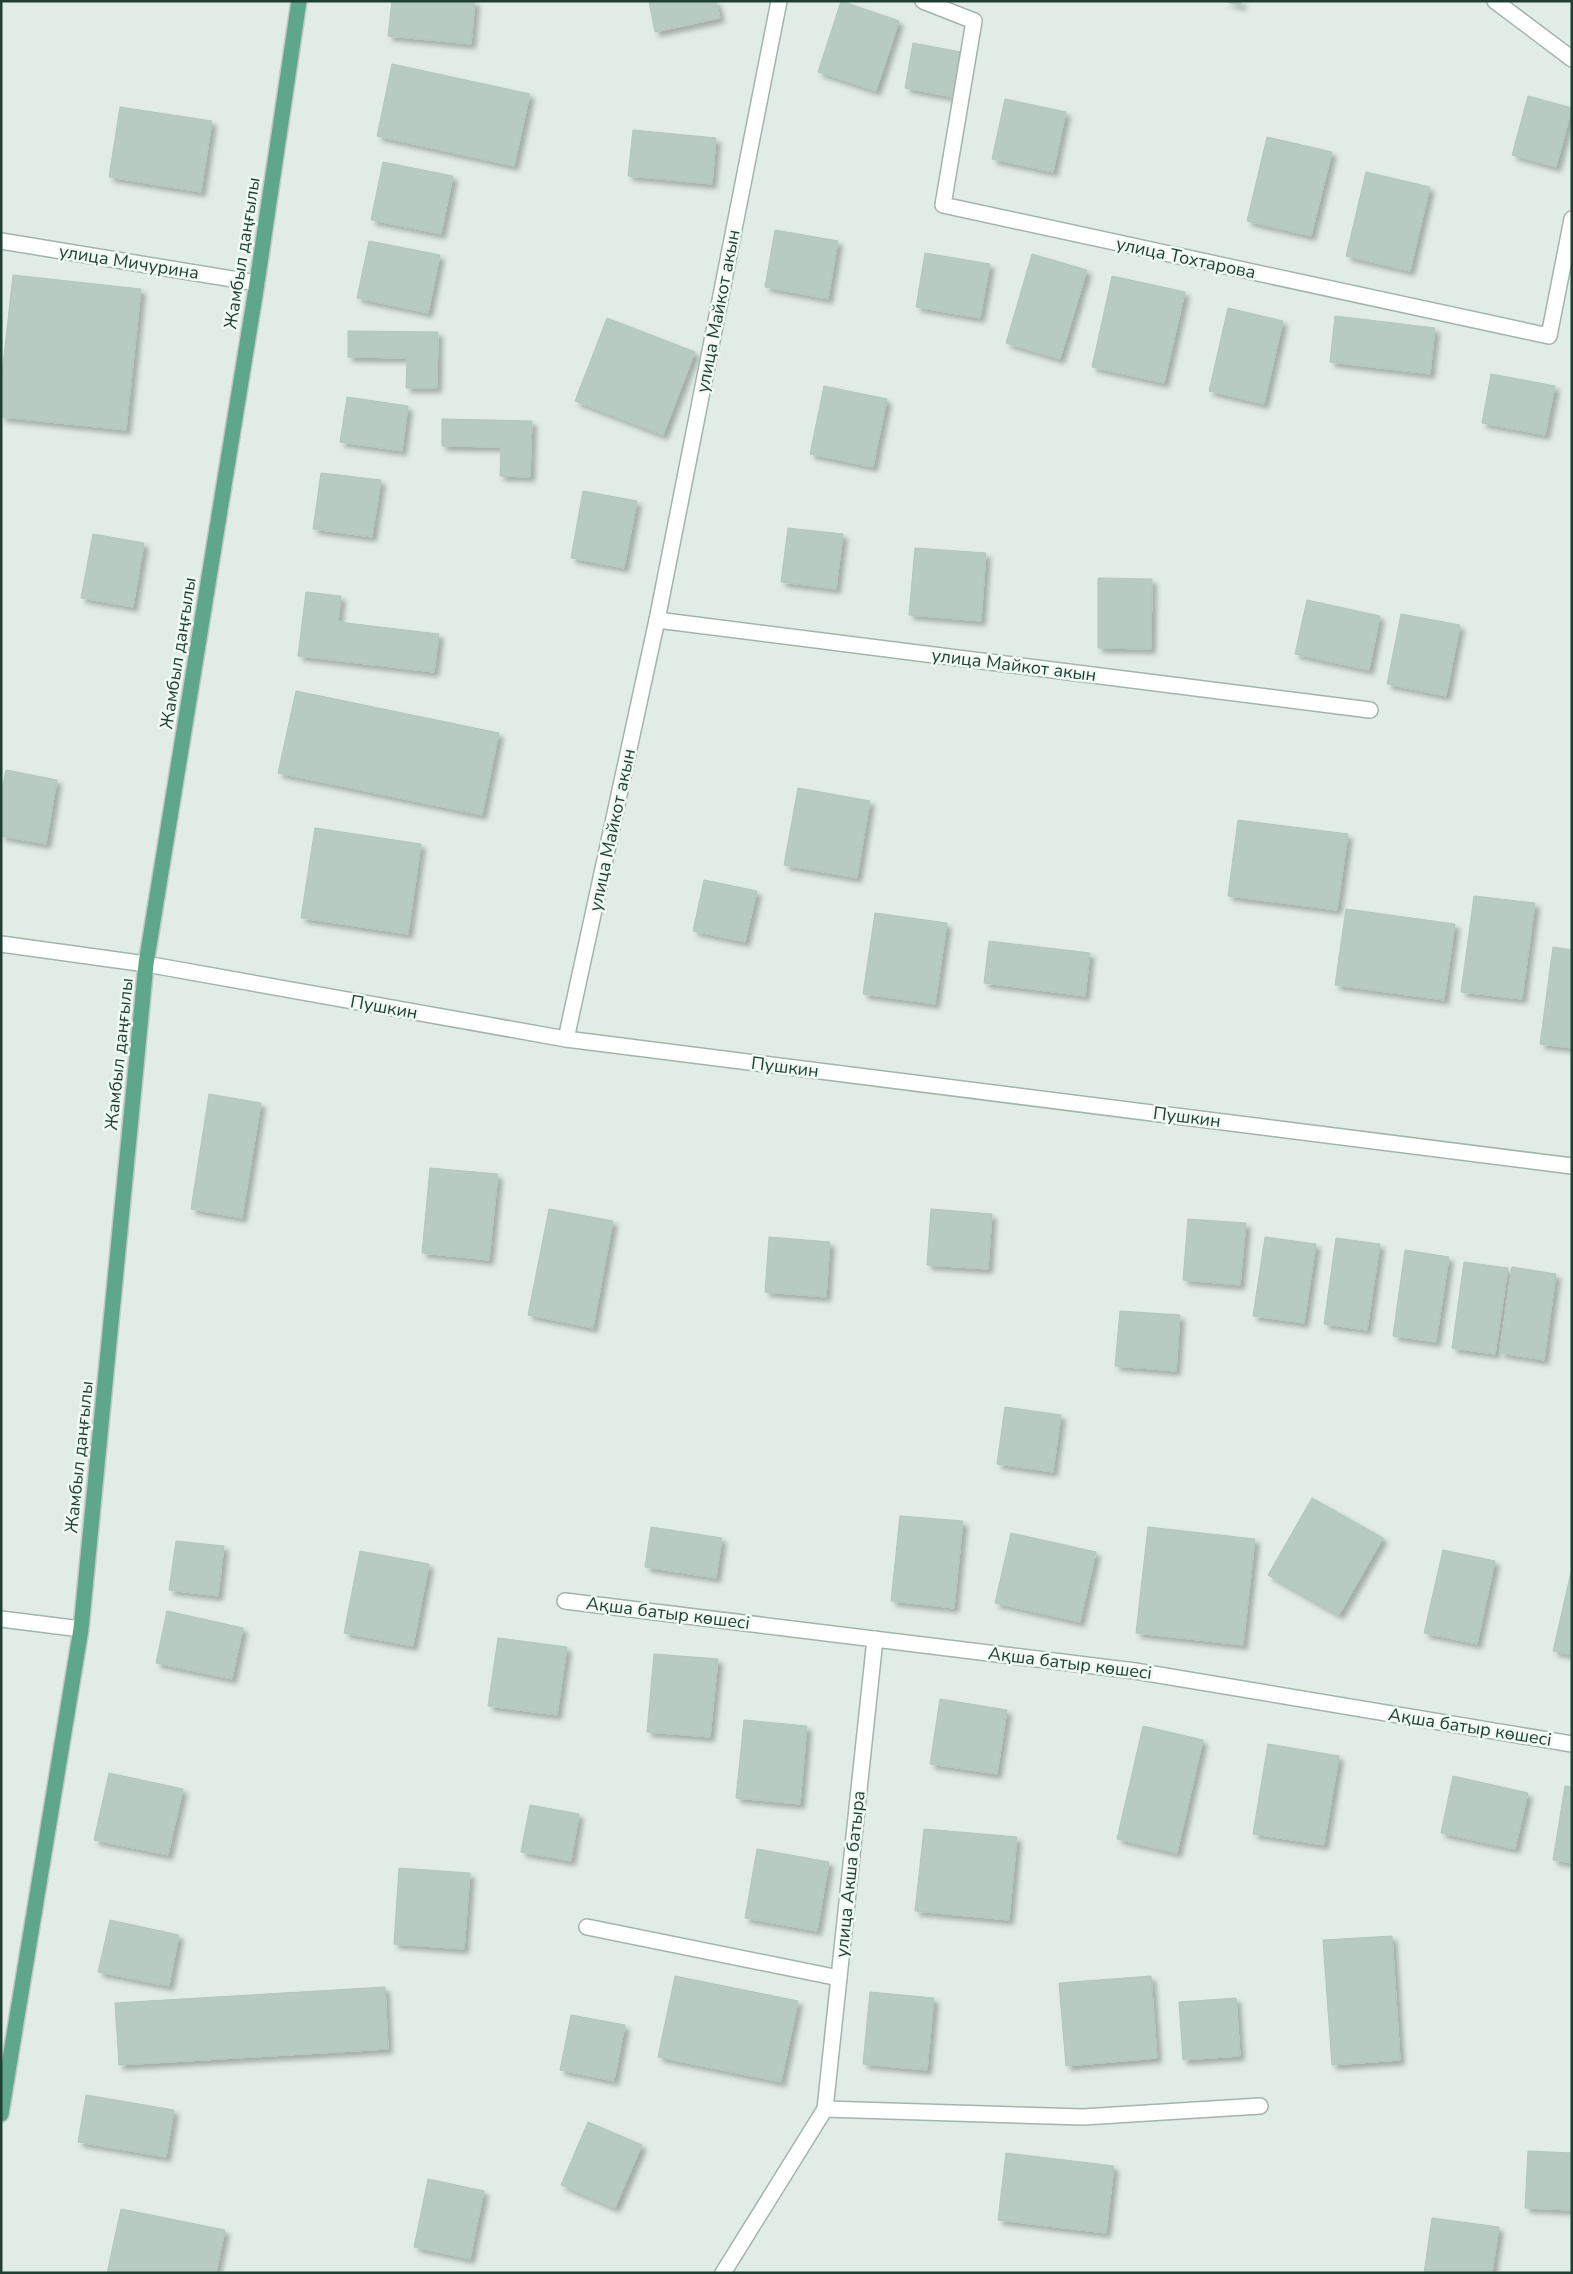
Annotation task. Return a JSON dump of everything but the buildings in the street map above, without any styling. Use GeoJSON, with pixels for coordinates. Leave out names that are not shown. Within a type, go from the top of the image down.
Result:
{"type":"FeatureCollection","features":[{"type":"Feature","properties":{"kind":"main road","name":"Жамбыл даңғылы"},"geometry":{"type":"LineString","coordinates":[[1,2114],[81,1629],[146,964],[257,283],[299,1]]}},
{"type":"Feature","properties":{"kind":"street","name":"улица Майкот акын"},"geometry":{"type":"LineString","coordinates":[[566,1039],[657,620],[779,1]]}},
{"type":"Feature","properties":{"kind":"street","name":"улица Тохтарова"},"geometry":{"type":"LineString","coordinates":[[923,1],[974,21],[943,205],[1549,336],[1572,220]]}},
{"type":"Feature","properties":{"kind":"street"},"geometry":{"type":"LineString","coordinates":[[1495,1],[1572,59]]}},
{"type":"Feature","properties":{"kind":"street","name":"улица Мичурина"},"geometry":{"type":"LineString","coordinates":[[1,240],[257,283]]}},
{"type":"Feature","properties":{"kind":"street","name":"улица Майкот акын"},"geometry":{"type":"LineString","coordinates":[[657,620],[1370,710]]}},
{"type":"Feature","properties":{"kind":"street","name":"Пушкин"},"geometry":{"type":"LineString","coordinates":[[1,944],[146,964],[566,1039],[1572,1166]]}},
{"type":"Feature","properties":{"kind":"street","name":"Ақша батыр көшесі"},"geometry":{"type":"LineString","coordinates":[[565,1601],[1135,1670],[1572,1744]]}},
{"type":"Feature","properties":{"kind":"street"},"geometry":{"type":"LineString","coordinates":[[1,1619],[81,1629]]}},
{"type":"Feature","properties":{"kind":"street","name":"улица Акша батыра"},"geometry":{"type":"LineString","coordinates":[[723,2273],[825,2110],[875,1639]]}},
{"type":"Feature","properties":{"kind":"street"},"geometry":{"type":"LineString","coordinates":[[587,1927],[839,1978]]}},
{"type":"Feature","properties":{"kind":"street"},"geometry":{"type":"LineString","coordinates":[[825,2110],[1084,2117],[1260,2106]]}}]}
